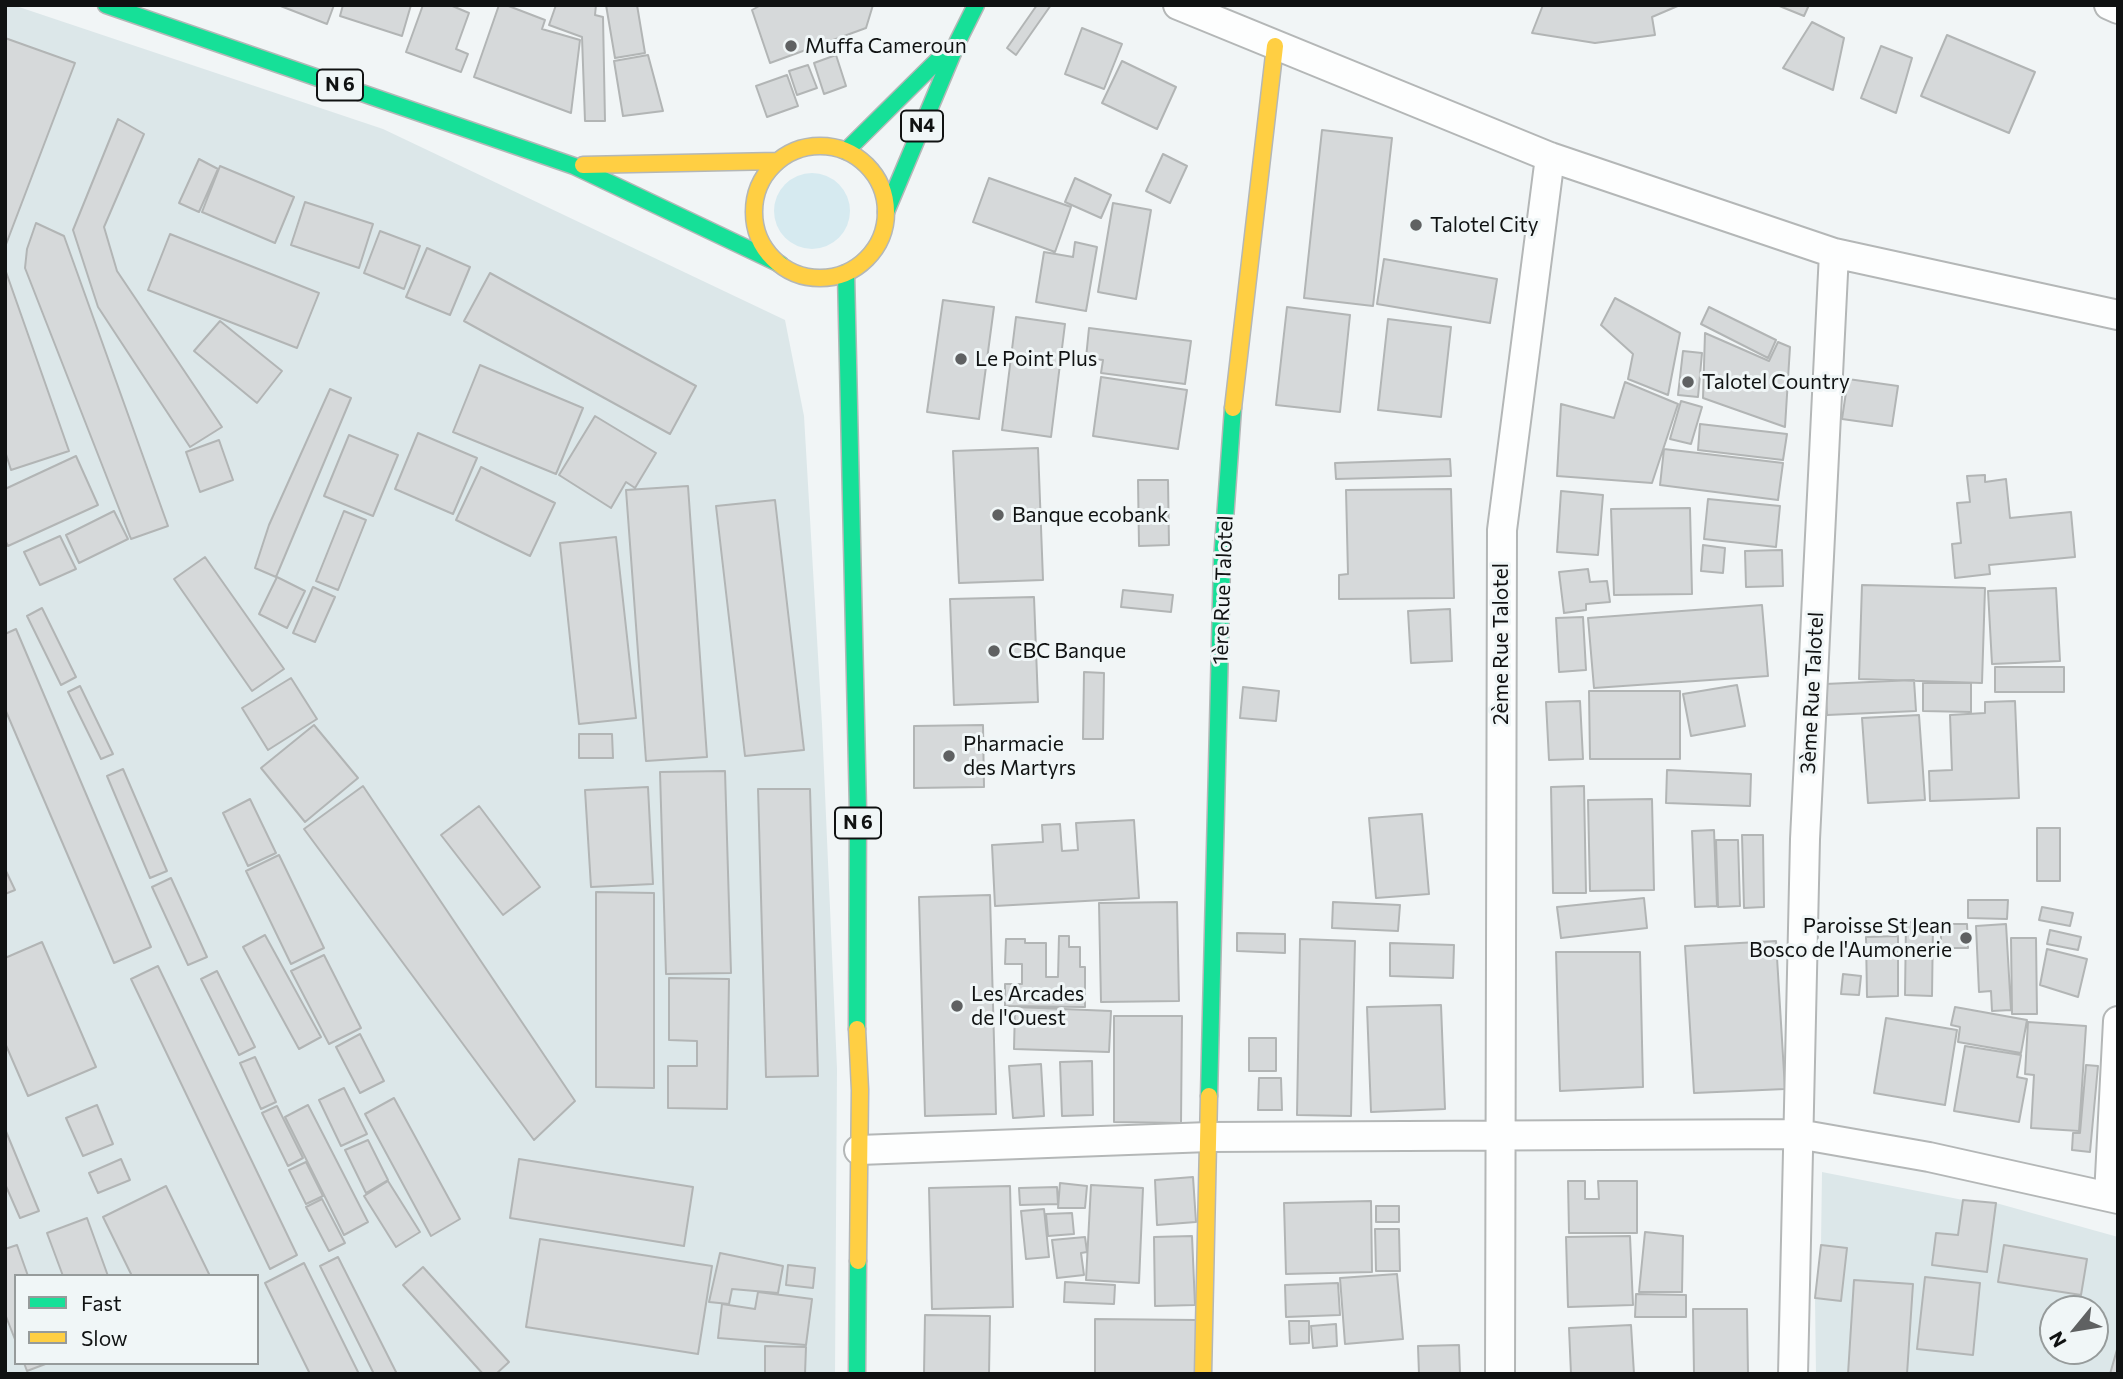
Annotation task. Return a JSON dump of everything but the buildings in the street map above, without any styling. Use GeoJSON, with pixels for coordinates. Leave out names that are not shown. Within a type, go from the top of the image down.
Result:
{"type":"FeatureCollection","features":[{"type":"Feature","properties":{"kind":"main road","name":"N 6"},"geometry":{"type":"LineString","coordinates":[[106,5],[574,166],[779,264]]}},
{"type":"Feature","properties":{"kind":"main road","name":"N4"},"geometry":{"type":"LineString","coordinates":[[886,212],[958,41],[976,5]]}},
{"type":"Feature","properties":{"kind":"main road","name":"N4"},"geometry":{"type":"LineString","coordinates":[[846,151],[958,41]]}},
{"type":"Feature","properties":{"kind":"main road","name":"1ère Rue Talotel"},"geometry":{"type":"LineString","coordinates":[[1203,1374],[1222,561],[1236,373],[1275,46]]}},
{"type":"Feature","properties":{"kind":"main road"},"geometry":{"type":"LineString","coordinates":[[810,146],[828,146],[846,151],[867,165],[881,187],[886,212],[881,237],[867,259],[846,273],[823,278],[800,275],[779,264],[764,247],[755,225],[755,201],[762,179],[777,161],[793,151],[810,146]]}},
{"type":"Feature","properties":{"kind":"main road","name":"N 6"},"geometry":{"type":"LineString","coordinates":[[574,166],[777,161]]}},
{"type":"Feature","properties":{"kind":"main road","name":"N 6"},"geometry":{"type":"LineString","coordinates":[[846,273],[859,811],[857,1374]]}},
{"type":"Feature","properties":{"kind":"street"},"geometry":{"type":"LineString","coordinates":[[1178,5],[1550,157],[1834,253],[2118,315]]}},
{"type":"Feature","properties":{"kind":"street"},"geometry":{"type":"LineString","coordinates":[[2109,5],[2118,9]]}},
{"type":"Feature","properties":{"kind":"street","name":"2ème Rue Talotel"},"geometry":{"type":"LineString","coordinates":[[1500,1374],[1502,530],[1550,157]]}},
{"type":"Feature","properties":{"kind":"street","name":"3ème Rue Talotel"},"geometry":{"type":"LineString","coordinates":[[1793,1374],[1805,839],[1834,253]]}},
{"type":"Feature","properties":{"kind":"street"},"geometry":{"type":"LineString","coordinates":[[859,1150],[1209,1137],[1798,1134],[1929,1157],[2113,1198],[2118,1021]]}},
{"type":"Feature","properties":{"kind":"shaded area"},"geometry":{"type":"Polygon","coordinates":[[[5,5],[13,5],[383,129],[785,320],[804,416],[822,724],[837,1069],[835,1374],[5,1374],[5,5]]]}},
{"type":"Feature","properties":{"kind":"shaded area"},"geometry":{"type":"Polygon","coordinates":[[[812,173],[826,176],[839,184],[847,197],[850,211],[847,225],[839,238],[826,246],[812,249],[798,246],[785,238],[777,225],[774,211],[777,197],[785,184],[798,176],[812,173]]]}},
{"type":"Feature","properties":{"kind":"shaded area"},"geometry":{"type":"Polygon","coordinates":[[[1822,1172],[1963,1200],[1996,1203],[2118,1237],[2118,1374],[1816,1374],[1815,1298],[1821,1245],[1822,1172]]]}},
{"type":"Feature","properties":{"kind":"traffic: fast"},"geometry":{"type":"LineString","coordinates":[[106,5],[574,166],[780,264]]}},
{"type":"Feature","properties":{"kind":"traffic: fast"},"geometry":{"type":"LineString","coordinates":[[886,212],[958,41],[976,5]]}},
{"type":"Feature","properties":{"kind":"traffic: fast"},"geometry":{"type":"LineString","coordinates":[[846,151],[946,52]]}},
{"type":"Feature","properties":{"kind":"traffic: fast"},"geometry":{"type":"LineString","coordinates":[[846,273],[858,811],[857,1029]]}},
{"type":"Feature","properties":{"kind":"traffic: fast"},"geometry":{"type":"LineString","coordinates":[[1209,1096],[1222,561],[1233,408]]}},
{"type":"Feature","properties":{"kind":"traffic: fast"},"geometry":{"type":"LineString","coordinates":[[857,1374],[858,1261]]}},
{"type":"Feature","properties":{"kind":"traffic: slow"},"geometry":{"type":"LineString","coordinates":[[1233,408],[1275,46]]}},
{"type":"Feature","properties":{"kind":"traffic: slow"},"geometry":{"type":"LineString","coordinates":[[820,146],[845,151],[866,166],[881,187],[886,212],[881,237],[866,258],[845,273],[820,278],[795,273],[774,258],[759,237],[754,212],[759,187],[774,166],[795,151],[820,146]]}},
{"type":"Feature","properties":{"kind":"traffic: slow"},"geometry":{"type":"LineString","coordinates":[[583,165],[777,161]]}},
{"type":"Feature","properties":{"kind":"traffic: slow"},"geometry":{"type":"LineString","coordinates":[[857,1029],[860,1090],[858,1261]]}},
{"type":"Feature","properties":{"kind":"traffic: slow"},"geometry":{"type":"LineString","coordinates":[[1203,1374],[1209,1096]]}},
{"type":"Feature","properties":{"kind":"place","name":"Muffa Cameroun"},"geometry":{"type":"Point","coordinates":[791,46]}},
{"type":"Feature","properties":{"kind":"place","name":"Talotel City"},"geometry":{"type":"Point","coordinates":[1416,225]}},
{"type":"Feature","properties":{"kind":"place","name":"Le Point Plus"},"geometry":{"type":"Point","coordinates":[961,359]}},
{"type":"Feature","properties":{"kind":"place","name":"Talotel Country"},"geometry":{"type":"Point","coordinates":[1688,382]}},
{"type":"Feature","properties":{"kind":"place","name":"Banque ecobank"},"geometry":{"type":"Point","coordinates":[998,515]}},
{"type":"Feature","properties":{"kind":"place","name":"CBC Banque"},"geometry":{"type":"Point","coordinates":[994,651]}},
{"type":"Feature","properties":{"kind":"place","name":"Pharmacie des Martyrs"},"geometry":{"type":"Point","coordinates":[949,756]}},
{"type":"Feature","properties":{"kind":"place","name":"Paroisse St Jean Bosco de l'Aumonerie"},"geometry":{"type":"Point","coordinates":[1966,938]}},
{"type":"Feature","properties":{"kind":"place","name":"Les Arcades de l'Ouest"},"geometry":{"type":"Point","coordinates":[957,1006]}}]}
